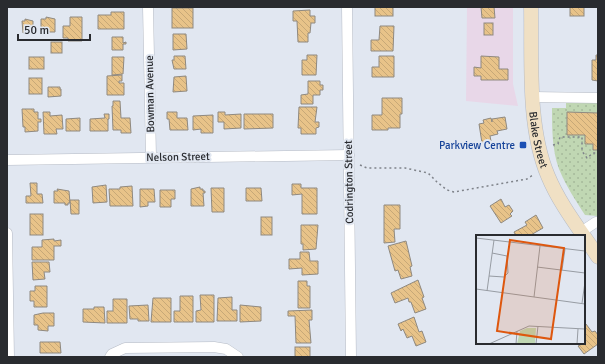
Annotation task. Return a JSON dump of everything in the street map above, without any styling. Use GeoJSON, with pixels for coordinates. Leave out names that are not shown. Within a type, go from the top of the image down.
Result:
{"type":"FeatureCollection","features":[{"type":"Feature","properties":{"kind":"main road","name":"Blake Street"},"geometry":{"type":"LineString","coordinates":[[532,7],[533,97],[537,138],[546,170],[562,203],[583,235]]}},
{"type":"Feature","properties":{"kind":"main road","name":"Blake Street"},"geometry":{"type":"LineString","coordinates":[[585,238],[598,257]]}},
{"type":"Feature","properties":{"kind":"street","name":"Bowman Avenue"},"geometry":{"type":"LineString","coordinates":[[148,7],[151,157]]}},
{"type":"Feature","properties":{"kind":"street","name":"Codrington Street"},"geometry":{"type":"LineString","coordinates":[[347,7],[351,357]]}},
{"type":"Feature","properties":{"kind":"street"},"geometry":{"type":"LineString","coordinates":[[533,97],[598,98]]}},
{"type":"Feature","properties":{"kind":"street","name":"Nelson Street"},"geometry":{"type":"LineString","coordinates":[[7,160],[349,155]]}},
{"type":"Feature","properties":{"kind":"street"},"geometry":{"type":"LineString","coordinates":[[581,232],[598,222]]}},
{"type":"Feature","properties":{"kind":"street"},"geometry":{"type":"LineString","coordinates":[[7,233],[9,357]]}},
{"type":"Feature","properties":{"kind":"street"},"geometry":{"type":"LineString","coordinates":[[110,357],[112,354],[125,348],[214,347],[226,349],[238,357]]}},
{"type":"Feature","properties":{"kind":"path"},"geometry":{"type":"LineString","coordinates":[[553,146],[558,144],[560,137],[582,137],[582,151],[587,158],[593,153],[598,153]]}},
{"type":"Feature","properties":{"kind":"path"},"geometry":{"type":"LineString","coordinates":[[360,165],[367,168],[405,168],[428,173],[447,190],[454,192],[527,178],[533,175]]}},
{"type":"Feature","properties":{"kind":"shaded area"},"geometry":{"type":"Polygon","coordinates":[[[467,7],[513,7],[513,84],[518,106],[466,101],[467,7]]]}},
{"type":"Feature","properties":{"kind":"green space"},"geometry":{"type":"Polygon","coordinates":[[[566,103],[598,103],[598,216],[585,215],[571,193],[557,162],[553,139],[552,108],[566,108],[566,103]]]}},
{"type":"Feature","properties":{"kind":"building"},"geometry":{"type":"Polygon","coordinates":[[[375,7],[393,7],[393,16],[375,16],[375,7]]]}},
{"type":"Feature","properties":{"kind":"building"},"geometry":{"type":"Polygon","coordinates":[[[481,7],[494,7],[495,18],[482,18],[481,7]]]}},
{"type":"Feature","properties":{"kind":"building"},"geometry":{"type":"Polygon","coordinates":[[[570,7],[584,7],[584,16],[570,16],[570,7]]]}},
{"type":"Feature","properties":{"kind":"building"},"geometry":{"type":"Polygon","coordinates":[[[172,8],[193,8],[193,28],[172,28],[172,8]]]}},
{"type":"Feature","properties":{"kind":"building"},"geometry":{"type":"Polygon","coordinates":[[[310,10],[310,16],[315,16],[315,23],[311,23],[310,33],[308,33],[308,42],[298,42],[297,21],[293,21],[293,11],[310,10]]]}},
{"type":"Feature","properties":{"kind":"building"},"geometry":{"type":"Polygon","coordinates":[[[111,12],[124,12],[124,29],[98,29],[98,15],[111,15],[111,12]]]}},
{"type":"Feature","properties":{"kind":"building"},"geometry":{"type":"Polygon","coordinates":[[[46,17],[55,19],[55,32],[41,32],[41,19],[46,19],[46,17]]]}},
{"type":"Feature","properties":{"kind":"building"},"geometry":{"type":"Polygon","coordinates":[[[70,17],[82,17],[82,41],[68,41],[68,38],[63,38],[63,26],[70,26],[70,17]]]}},
{"type":"Feature","properties":{"kind":"building"},"geometry":{"type":"Polygon","coordinates":[[[25,19],[33,21],[33,33],[23,33],[22,21],[25,21],[25,19]]]}},
{"type":"Feature","properties":{"kind":"building"},"geometry":{"type":"Polygon","coordinates":[[[484,23],[493,23],[493,35],[484,35],[484,23]]]}},
{"type":"Feature","properties":{"kind":"building"},"geometry":{"type":"Polygon","coordinates":[[[380,26],[394,26],[393,51],[371,51],[371,40],[379,40],[380,26]]]}},
{"type":"Feature","properties":{"kind":"building"},"geometry":{"type":"Polygon","coordinates":[[[173,34],[186,34],[187,49],[173,50],[173,34]]]}},
{"type":"Feature","properties":{"kind":"building"},"geometry":{"type":"Polygon","coordinates":[[[112,37],[123,37],[123,43],[126,42],[126,44],[123,44],[123,50],[112,50],[112,37]]]}},
{"type":"Feature","properties":{"kind":"building"},"geometry":{"type":"Polygon","coordinates":[[[51,42],[62,42],[62,53],[51,53],[51,42]]]}},
{"type":"Feature","properties":{"kind":"building"},"geometry":{"type":"Polygon","coordinates":[[[307,55],[317,55],[316,75],[302,75],[302,60],[307,60],[307,55]]]}},
{"type":"Feature","properties":{"kind":"building"},"geometry":{"type":"Polygon","coordinates":[[[596,55],[598,55],[598,81],[592,80],[592,60],[596,60],[596,55]]]}},
{"type":"Feature","properties":{"kind":"building"},"geometry":{"type":"Polygon","coordinates":[[[174,56],[185,56],[186,69],[174,69],[172,60],[174,60],[174,56]]]}},
{"type":"Feature","properties":{"kind":"building"},"geometry":{"type":"Polygon","coordinates":[[[379,56],[394,56],[394,77],[372,77],[372,67],[379,67],[379,56]]]}},
{"type":"Feature","properties":{"kind":"building"},"geometry":{"type":"Polygon","coordinates":[[[481,56],[499,57],[499,69],[508,69],[508,80],[481,80],[481,76],[474,76],[474,67],[481,68],[481,56]]]}},
{"type":"Feature","properties":{"kind":"building"},"geometry":{"type":"Polygon","coordinates":[[[29,57],[44,57],[44,69],[29,69],[29,57]]]}},
{"type":"Feature","properties":{"kind":"building"},"geometry":{"type":"Polygon","coordinates":[[[112,57],[124,57],[123,74],[112,75],[112,57]]]}},
{"type":"Feature","properties":{"kind":"building"},"geometry":{"type":"Polygon","coordinates":[[[122,75],[122,81],[119,81],[119,83],[124,83],[124,95],[107,95],[107,76],[122,75]]]}},
{"type":"Feature","properties":{"kind":"building"},"geometry":{"type":"Polygon","coordinates":[[[186,76],[187,91],[173,92],[174,77],[186,76]]]}},
{"type":"Feature","properties":{"kind":"building"},"geometry":{"type":"Polygon","coordinates":[[[29,78],[42,78],[42,94],[29,94],[29,78]]]}},
{"type":"Feature","properties":{"kind":"building"},"geometry":{"type":"Polygon","coordinates":[[[308,81],[320,81],[320,85],[323,85],[323,90],[320,90],[320,95],[313,95],[313,104],[301,104],[301,95],[308,94],[308,81]]]}},
{"type":"Feature","properties":{"kind":"building"},"geometry":{"type":"Polygon","coordinates":[[[48,87],[60,87],[61,96],[48,97],[48,87]]]}},
{"type":"Feature","properties":{"kind":"building"},"geometry":{"type":"Polygon","coordinates":[[[382,98],[402,98],[400,128],[372,130],[372,115],[382,115],[382,98]]]}},
{"type":"Feature","properties":{"kind":"building"},"geometry":{"type":"Polygon","coordinates":[[[113,101],[120,101],[121,118],[130,118],[131,133],[121,133],[121,130],[113,130],[113,101]]]}},
{"type":"Feature","properties":{"kind":"building"},"geometry":{"type":"Polygon","coordinates":[[[299,107],[317,107],[315,122],[319,122],[319,127],[316,128],[316,134],[301,134],[301,128],[298,128],[299,107]]]}},
{"type":"Feature","properties":{"kind":"building"},"geometry":{"type":"Polygon","coordinates":[[[22,109],[34,109],[34,112],[38,112],[38,119],[41,119],[41,122],[38,122],[38,131],[25,132],[25,127],[23,127],[22,109]]]}},
{"type":"Feature","properties":{"kind":"building"},"geometry":{"type":"Polygon","coordinates":[[[43,112],[50,112],[50,116],[62,115],[63,129],[56,129],[57,134],[44,134],[43,112]]]}},
{"type":"Feature","properties":{"kind":"building"},"geometry":{"type":"Polygon","coordinates":[[[167,112],[177,112],[177,118],[187,118],[188,130],[170,130],[167,112]]]}},
{"type":"Feature","properties":{"kind":"building"},"geometry":{"type":"Polygon","coordinates":[[[218,112],[225,112],[225,115],[241,114],[241,128],[224,129],[224,122],[218,122],[218,112]]]}},
{"type":"Feature","properties":{"kind":"building"},"geometry":{"type":"Polygon","coordinates":[[[567,112],[598,113],[598,150],[593,150],[593,144],[585,144],[585,135],[567,135],[567,112]]]}},
{"type":"Feature","properties":{"kind":"building"},"geometry":{"type":"Polygon","coordinates":[[[104,114],[109,114],[108,131],[90,131],[90,119],[105,118],[104,114]]]}},
{"type":"Feature","properties":{"kind":"building"},"geometry":{"type":"Polygon","coordinates":[[[244,114],[273,114],[273,128],[244,129],[244,114]]]}},
{"type":"Feature","properties":{"kind":"building"},"geometry":{"type":"Polygon","coordinates":[[[213,115],[213,133],[201,133],[201,129],[193,130],[193,116],[213,115]]]}},
{"type":"Feature","properties":{"kind":"building"},"geometry":{"type":"Polygon","coordinates":[[[505,117],[507,129],[497,131],[498,134],[490,136],[491,141],[482,143],[479,124],[484,123],[483,120],[491,118],[492,122],[492,119],[505,117]]]}},
{"type":"Feature","properties":{"kind":"building"},"geometry":{"type":"Polygon","coordinates":[[[80,118],[80,131],[66,131],[66,119],[80,118]]]}},
{"type":"Feature","properties":{"kind":"building"},"geometry":{"type":"Polygon","coordinates":[[[30,183],[37,183],[37,194],[42,194],[43,203],[26,203],[26,196],[31,196],[30,183]]]}},
{"type":"Feature","properties":{"kind":"building"},"geometry":{"type":"Polygon","coordinates":[[[292,184],[301,184],[301,188],[317,188],[317,214],[302,214],[302,194],[292,195],[292,184]]]}},
{"type":"Feature","properties":{"kind":"building"},"geometry":{"type":"Polygon","coordinates":[[[106,185],[107,202],[93,203],[92,187],[106,185]]]}},
{"type":"Feature","properties":{"kind":"building"},"geometry":{"type":"Polygon","coordinates":[[[132,186],[133,206],[110,206],[109,189],[120,189],[120,187],[132,186]]]}},
{"type":"Feature","properties":{"kind":"building"},"geometry":{"type":"Polygon","coordinates":[[[200,187],[200,189],[205,191],[205,193],[203,193],[204,206],[191,206],[191,189],[200,187]]]}},
{"type":"Feature","properties":{"kind":"building"},"geometry":{"type":"Polygon","coordinates":[[[211,188],[224,188],[224,212],[212,212],[211,188]]]}},
{"type":"Feature","properties":{"kind":"building"},"geometry":{"type":"Polygon","coordinates":[[[246,188],[261,188],[262,201],[246,201],[246,188]]]}},
{"type":"Feature","properties":{"kind":"building"},"geometry":{"type":"Polygon","coordinates":[[[57,189],[69,191],[70,203],[68,203],[68,205],[65,205],[65,203],[54,203],[54,191],[58,191],[57,189]]]}},
{"type":"Feature","properties":{"kind":"building"},"geometry":{"type":"Polygon","coordinates":[[[140,189],[154,189],[155,202],[148,202],[148,206],[140,207],[140,189]]]}},
{"type":"Feature","properties":{"kind":"building"},"geometry":{"type":"Polygon","coordinates":[[[160,190],[175,190],[175,199],[171,199],[171,207],[160,207],[160,190]]]}},
{"type":"Feature","properties":{"kind":"building"},"geometry":{"type":"Polygon","coordinates":[[[501,199],[505,207],[509,205],[513,211],[510,214],[512,216],[501,223],[490,206],[501,199]]]}},
{"type":"Feature","properties":{"kind":"building"},"geometry":{"type":"Polygon","coordinates":[[[70,200],[79,200],[79,214],[71,214],[70,200]]]}},
{"type":"Feature","properties":{"kind":"building"},"geometry":{"type":"Polygon","coordinates":[[[384,205],[400,205],[400,229],[394,229],[395,242],[384,243],[384,205]]]}},
{"type":"Feature","properties":{"kind":"building"},"geometry":{"type":"Polygon","coordinates":[[[30,214],[43,214],[43,235],[30,235],[30,214]]]}},
{"type":"Feature","properties":{"kind":"building"},"geometry":{"type":"Polygon","coordinates":[[[536,215],[543,228],[531,235],[516,235],[514,232],[527,225],[525,222],[536,215]]]}},
{"type":"Feature","properties":{"kind":"building"},"geometry":{"type":"Polygon","coordinates":[[[261,217],[272,217],[272,235],[261,235],[261,217]]]}},
{"type":"Feature","properties":{"kind":"building"},"geometry":{"type":"Polygon","coordinates":[[[301,225],[318,225],[316,249],[303,250],[303,244],[301,244],[301,225]]]}},
{"type":"Feature","properties":{"kind":"building"},"geometry":{"type":"Polygon","coordinates":[[[54,239],[54,241],[61,240],[61,246],[54,246],[54,260],[32,260],[32,247],[42,247],[42,240],[54,239]]]}},
{"type":"Feature","properties":{"kind":"building"},"geometry":{"type":"Polygon","coordinates":[[[406,241],[412,266],[410,267],[412,276],[401,279],[398,270],[395,271],[388,246],[406,241]]]}},
{"type":"Feature","properties":{"kind":"building"},"geometry":{"type":"Polygon","coordinates":[[[300,252],[309,252],[310,261],[318,261],[318,274],[302,275],[302,268],[289,269],[289,259],[300,259],[300,252]]]}},
{"type":"Feature","properties":{"kind":"building"},"geometry":{"type":"Polygon","coordinates":[[[32,262],[49,262],[50,272],[44,272],[45,279],[33,280],[32,262]]]}},
{"type":"Feature","properties":{"kind":"building"},"geometry":{"type":"Polygon","coordinates":[[[418,280],[424,297],[422,298],[426,309],[415,313],[408,298],[395,303],[391,293],[418,280]]]}},
{"type":"Feature","properties":{"kind":"building"},"geometry":{"type":"Polygon","coordinates":[[[298,281],[307,281],[307,286],[310,286],[310,308],[298,308],[298,281]]]}},
{"type":"Feature","properties":{"kind":"building"},"geometry":{"type":"Polygon","coordinates":[[[35,286],[47,286],[47,307],[34,307],[34,301],[30,301],[30,291],[35,291],[35,286]]]}},
{"type":"Feature","properties":{"kind":"building"},"geometry":{"type":"Polygon","coordinates":[[[200,295],[214,295],[214,322],[196,322],[196,311],[201,310],[200,295]]]}},
{"type":"Feature","properties":{"kind":"building"},"geometry":{"type":"Polygon","coordinates":[[[180,296],[193,296],[193,322],[174,322],[174,311],[180,311],[180,296]]]}},
{"type":"Feature","properties":{"kind":"building"},"geometry":{"type":"Polygon","coordinates":[[[232,297],[232,310],[237,310],[237,321],[217,321],[218,298],[232,297]]]}},
{"type":"Feature","properties":{"kind":"building"},"geometry":{"type":"Polygon","coordinates":[[[153,298],[171,298],[171,322],[151,322],[153,298]]]}},
{"type":"Feature","properties":{"kind":"building"},"geometry":{"type":"Polygon","coordinates":[[[113,299],[127,299],[127,323],[107,323],[107,311],[113,311],[113,299]]]}},
{"type":"Feature","properties":{"kind":"building"},"geometry":{"type":"Polygon","coordinates":[[[148,305],[149,321],[130,319],[129,306],[148,305]]]}},
{"type":"Feature","properties":{"kind":"building"},"geometry":{"type":"Polygon","coordinates":[[[240,305],[261,307],[261,321],[240,322],[240,305]]]}},
{"type":"Feature","properties":{"kind":"building"},"geometry":{"type":"Polygon","coordinates":[[[94,307],[104,307],[105,323],[83,322],[83,309],[94,309],[94,307]]]}},
{"type":"Feature","properties":{"kind":"building"},"geometry":{"type":"Polygon","coordinates":[[[312,310],[312,320],[309,320],[311,343],[296,343],[295,316],[288,316],[288,311],[312,310]]]}},
{"type":"Feature","properties":{"kind":"building"},"geometry":{"type":"Polygon","coordinates":[[[54,313],[54,326],[48,326],[48,331],[38,330],[38,325],[34,325],[34,315],[54,313]]]}},
{"type":"Feature","properties":{"kind":"building"},"geometry":{"type":"Polygon","coordinates":[[[414,317],[419,332],[422,331],[426,342],[416,346],[412,336],[407,338],[403,329],[401,331],[398,324],[414,317]]]}},
{"type":"Feature","properties":{"kind":"building"},"geometry":{"type":"Polygon","coordinates":[[[586,324],[592,332],[595,331],[598,335],[598,344],[584,354],[578,346],[585,344],[586,324]]]}},
{"type":"Feature","properties":{"kind":"building"},"geometry":{"type":"Polygon","coordinates":[[[40,342],[60,342],[61,353],[40,353],[40,342]]]}},
{"type":"Feature","properties":{"kind":"building"},"geometry":{"type":"Polygon","coordinates":[[[295,347],[310,347],[310,357],[295,357],[295,347]]]}},
{"type":"Feature","properties":{"kind":"place","name":"Parkview Centre"},"geometry":{"type":"Point","coordinates":[523,145]}}]}
